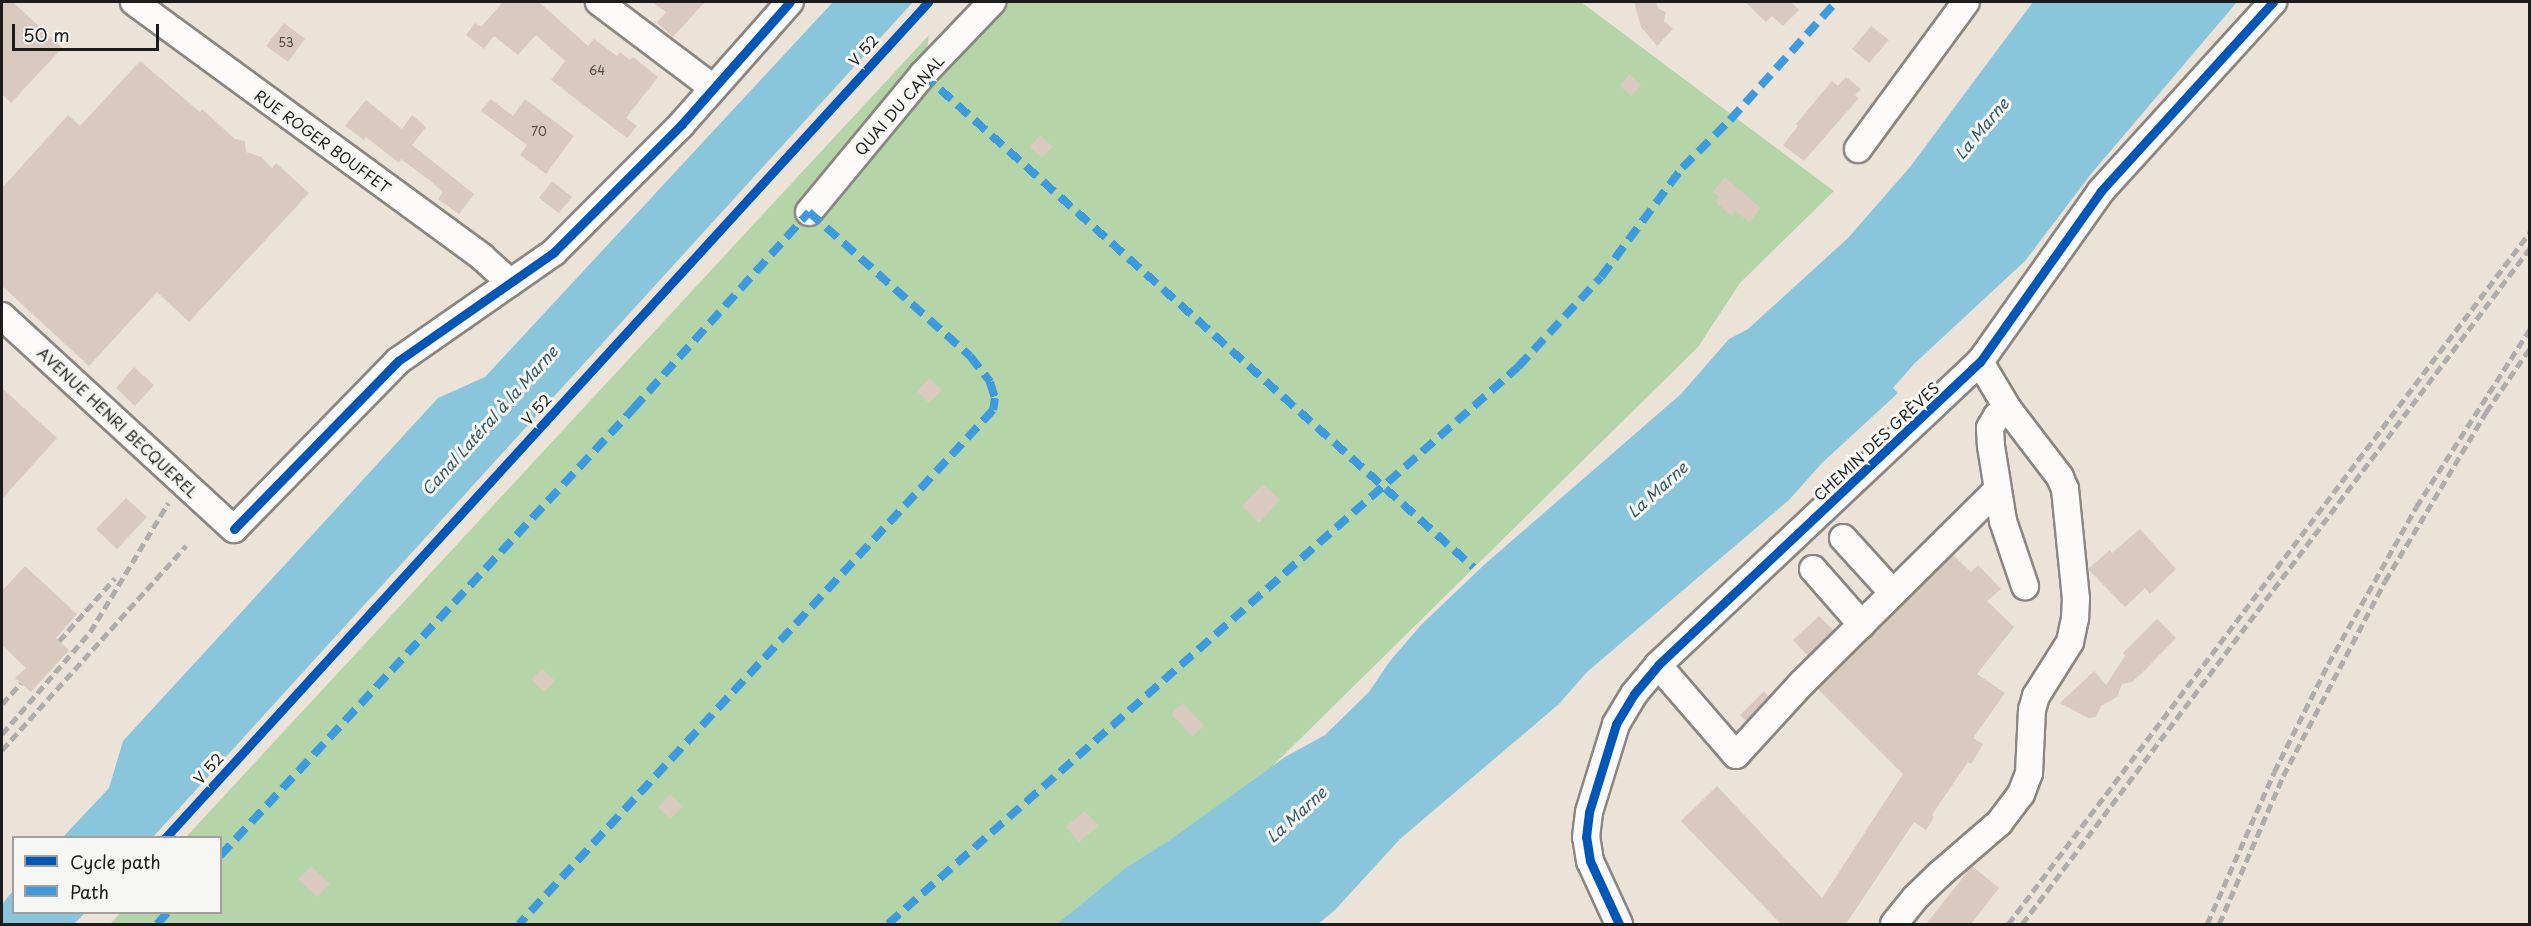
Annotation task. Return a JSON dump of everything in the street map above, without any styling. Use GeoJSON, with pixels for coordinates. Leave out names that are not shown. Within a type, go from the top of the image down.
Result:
{"type":"FeatureCollection","features":[{"type":"Feature","properties":{"kind":"street","name":"RUE ROGER BOUFFET"},"geometry":{"type":"LineString","coordinates":[[134,2],[482,257],[510,282]]}},
{"type":"Feature","properties":{"kind":"street"},"geometry":{"type":"LineString","coordinates":[[599,2],[713,87]]}},
{"type":"Feature","properties":{"kind":"street"},"geometry":{"type":"LineString","coordinates":[[510,282],[554,252],[599,209],[681,125],[790,2]]}},
{"type":"Feature","properties":{"kind":"street","name":"QUAI DU CANAL"},"geometry":{"type":"LineString","coordinates":[[809,212],[923,74],[992,2]]}},
{"type":"Feature","properties":{"kind":"street"},"geometry":{"type":"LineString","coordinates":[[1858,149],[1966,2]]}},
{"type":"Feature","properties":{"kind":"street","name":"CHEMIN DES GRÈVES"},"geometry":{"type":"LineString","coordinates":[[1619,924],[1590,861],[1586,837],[1590,812],[1616,724],[1634,694],[1658,665],[1980,362],[2101,191],[2273,2]]}},
{"type":"Feature","properties":{"kind":"street","name":"AVENUE HENRI BECQUEREL"},"geometry":{"type":"LineString","coordinates":[[2,316],[234,529],[398,361],[510,282]]}},
{"type":"Feature","properties":{"kind":"street"},"geometry":{"type":"LineString","coordinates":[[1894,924],[1933,880],[1999,823],[2020,794],[2029,772],[2032,710],[2036,696],[2070,642],[2076,599],[2065,489],[2054,470],[2008,409],[1980,362]]}},
{"type":"Feature","properties":{"kind":"street"},"geometry":{"type":"LineString","coordinates":[[2008,409],[1997,416],[1990,428],[1997,490],[2011,550],[2025,586]]}},
{"type":"Feature","properties":{"kind":"street"},"geometry":{"type":"LineString","coordinates":[[1658,665],[1736,755],[1893,593],[1997,490]]}},
{"type":"Feature","properties":{"kind":"street"},"geometry":{"type":"LineString","coordinates":[[1843,538],[1893,593]]}},
{"type":"Feature","properties":{"kind":"street"},"geometry":{"type":"LineString","coordinates":[[1813,568],[1862,625]]}},
{"type":"Feature","properties":{"kind":"green space"},"geometry":{"type":"Polygon","coordinates":[[[982,2],[1581,2],[1834,191],[1740,283],[1698,347],[1233,805],[1086,924],[110,924],[119,914],[222,914],[222,836],[187,836],[929,35],[924,72],[982,2]]]}},
{"type":"Feature","properties":{"kind":"water","name":"Canal Latéral à la Marne"},"geometry":{"type":"Polygon","coordinates":[[[833,2],[913,2],[154,836],[64,836],[109,788],[123,741],[438,398],[485,377],[833,2]]]}},
{"type":"Feature","properties":{"kind":"water","name":"La Marne"},"geometry":{"type":"Polygon","coordinates":[[[2033,2],[2237,2],[2091,174],[2025,261],[1914,364],[1893,388],[1898,393],[1822,463],[1789,500],[1587,672],[1559,704],[1400,839],[1335,910],[1318,924],[1057,924],[1126,868],[1170,840],[1285,757],[1325,735],[1369,692],[1390,661],[1421,625],[1485,564],[1681,394],[1729,339],[1748,329],[1848,238],[1910,167],[2033,2]]]}},
{"type":"Feature","properties":{"kind":"water"},"geometry":{"type":"Polygon","coordinates":[[[12,892],[12,914],[84,914],[74,924],[2,924],[2,904],[12,892]]]}},
{"type":"Feature","properties":{"kind":"building"},"geometry":{"type":"Polygon","coordinates":[[[2,2],[13,2],[62,48],[11,103],[2,94],[2,2]]]}},
{"type":"Feature","properties":{"kind":"building"},"geometry":{"type":"Polygon","coordinates":[[[503,2],[539,2],[588,46],[594,39],[617,56],[620,52],[630,60],[633,57],[658,77],[626,118],[637,126],[627,138],[551,80],[565,61],[536,35],[518,55],[494,36],[484,49],[466,35],[475,23],[481,27],[503,2]]]}},
{"type":"Feature","properties":{"kind":"building"},"geometry":{"type":"Polygon","coordinates":[[[652,2],[705,2],[673,37],[657,23],[666,12],[652,2]]]}},
{"type":"Feature","properties":{"kind":"building"},"geometry":{"type":"Polygon","coordinates":[[[1634,2],[1656,2],[1659,9],[1666,12],[1664,21],[1673,29],[1657,46],[1641,27],[1634,2]]]}},
{"type":"Feature","properties":{"kind":"building"},"geometry":{"type":"Polygon","coordinates":[[[1745,2],[1791,2],[1799,10],[1783,26],[1772,16],[1766,22],[1745,2]]]}},
{"type":"Feature","properties":{"kind":"building"},"geometry":{"type":"Polygon","coordinates":[[[284,23],[305,39],[288,62],[266,46],[284,23]]]}},
{"type":"Feature","properties":{"kind":"building"},"geometry":{"type":"Polygon","coordinates":[[[1871,26],[1889,40],[1869,63],[1852,49],[1871,26]]]}},
{"type":"Feature","properties":{"kind":"building"},"geometry":{"type":"Polygon","coordinates":[[[140,61],[200,112],[202,109],[235,139],[245,141],[246,152],[261,157],[272,168],[276,163],[309,193],[189,322],[157,292],[89,366],[2,286],[2,188],[68,115],[80,126],[140,61]]]}},
{"type":"Feature","properties":{"kind":"building"},"geometry":{"type":"Polygon","coordinates":[[[1629,74],[1641,85],[1632,96],[1620,86],[1629,74]]]}},
{"type":"Feature","properties":{"kind":"building"},"geometry":{"type":"Polygon","coordinates":[[[1846,77],[1861,89],[1855,95],[1859,98],[1804,161],[1783,145],[1798,126],[1796,124],[1832,81],[1838,86],[1846,77]]]}},
{"type":"Feature","properties":{"kind":"building"},"geometry":{"type":"Polygon","coordinates":[[[491,99],[513,116],[525,99],[574,136],[546,174],[520,155],[527,145],[481,111],[491,99]]]}},
{"type":"Feature","properties":{"kind":"building"},"geometry":{"type":"Polygon","coordinates":[[[366,100],[402,129],[412,115],[426,127],[412,145],[474,194],[459,214],[438,199],[443,192],[429,180],[401,159],[399,163],[366,137],[364,140],[345,126],[366,100]]]}},
{"type":"Feature","properties":{"kind":"building"},"geometry":{"type":"Polygon","coordinates":[[[1040,135],[1053,147],[1042,158],[1030,147],[1040,135]]]}},
{"type":"Feature","properties":{"kind":"building"},"geometry":{"type":"Polygon","coordinates":[[[1725,177],[1761,208],[1749,222],[1736,211],[1732,216],[1715,202],[1719,197],[1713,192],[1725,177]]]}},
{"type":"Feature","properties":{"kind":"building"},"geometry":{"type":"Polygon","coordinates":[[[552,181],[572,197],[559,213],[539,198],[552,181]]]}},
{"type":"Feature","properties":{"kind":"building"},"geometry":{"type":"Polygon","coordinates":[[[134,367],[154,385],[135,406],[116,388],[134,367]]]}},
{"type":"Feature","properties":{"kind":"building"},"geometry":{"type":"Polygon","coordinates":[[[930,378],[942,390],[929,403],[917,391],[930,378]]]}},
{"type":"Feature","properties":{"kind":"building"},"geometry":{"type":"Polygon","coordinates":[[[2,388],[57,438],[2,499],[2,388]]]}},
{"type":"Feature","properties":{"kind":"building"},"geometry":{"type":"Polygon","coordinates":[[[1263,484],[1280,500],[1259,523],[1242,506],[1263,484]]]}},
{"type":"Feature","properties":{"kind":"building"},"geometry":{"type":"Polygon","coordinates":[[[126,498],[147,517],[117,549],[96,529],[126,498]]]}},
{"type":"Feature","properties":{"kind":"building"},"geometry":{"type":"Polygon","coordinates":[[[2140,529],[2176,569],[2150,594],[2145,588],[2125,607],[2088,569],[2110,550],[2112,553],[2140,529]]]}},
{"type":"Feature","properties":{"kind":"building"},"geometry":{"type":"Polygon","coordinates":[[[1953,555],[1971,572],[1978,565],[2001,589],[1987,601],[2014,627],[1977,674],[2005,693],[1973,738],[1983,744],[1971,764],[1968,762],[1932,815],[1934,817],[1926,830],[1914,822],[1846,924],[1781,924],[1681,821],[1717,786],[1822,898],[1903,774],[1818,689],[1953,555]]]}},
{"type":"Feature","properties":{"kind":"building"},"geometry":{"type":"Polygon","coordinates":[[[25,566],[77,614],[56,638],[69,650],[31,692],[15,678],[26,668],[2,645],[2,591],[25,566]]]}},
{"type":"Feature","properties":{"kind":"building"},"geometry":{"type":"Polygon","coordinates":[[[1819,616],[1834,631],[1808,656],[1793,640],[1819,616]]]}},
{"type":"Feature","properties":{"kind":"building"},"geometry":{"type":"Polygon","coordinates":[[[2157,619],[2176,638],[2132,682],[2122,684],[2117,697],[2101,706],[2096,717],[2088,718],[2060,703],[2094,671],[2106,685],[2125,656],[2123,653],[2157,619]]]}},
{"type":"Feature","properties":{"kind":"building"},"geometry":{"type":"Polygon","coordinates":[[[542,669],[555,681],[544,692],[531,679],[542,669]]]}},
{"type":"Feature","properties":{"kind":"building"},"geometry":{"type":"Polygon","coordinates":[[[1764,691],[1769,697],[1746,721],[1740,715],[1764,691]]]}},
{"type":"Feature","properties":{"kind":"building"},"geometry":{"type":"Polygon","coordinates":[[[1183,703],[1204,726],[1192,736],[1171,714],[1183,703]]]}},
{"type":"Feature","properties":{"kind":"building"},"geometry":{"type":"Polygon","coordinates":[[[670,794],[683,806],[670,819],[658,807],[670,794]]]}},
{"type":"Feature","properties":{"kind":"building"},"geometry":{"type":"Polygon","coordinates":[[[1085,811],[1098,826],[1079,842],[1066,827],[1085,811]]]}},
{"type":"Feature","properties":{"kind":"building"},"geometry":{"type":"Polygon","coordinates":[[[311,866],[330,884],[317,897],[298,879],[311,866]]]}},
{"type":"Feature","properties":{"kind":"building"},"geometry":{"type":"Polygon","coordinates":[[[1972,866],[1999,888],[1971,924],[1926,924],[1972,866]]]}},
{"type":"Feature","properties":{"kind":"railway"},"geometry":{"type":"LineString","coordinates":[[2008,924],[2530,232]]}},
{"type":"Feature","properties":{"kind":"railway"},"geometry":{"type":"LineString","coordinates":[[2022,924],[2530,248]]}},
{"type":"Feature","properties":{"kind":"railway"},"geometry":{"type":"LineString","coordinates":[[2207,924],[2274,772],[2328,664],[2416,507],[2530,329]]}},
{"type":"Feature","properties":{"kind":"railway"},"geometry":{"type":"LineString","coordinates":[[2219,924],[2283,776],[2385,581],[2486,412],[2530,348]]}},
{"type":"Feature","properties":{"kind":"railway"},"geometry":{"type":"LineString","coordinates":[[2,734],[90,632],[168,503]]}},
{"type":"Feature","properties":{"kind":"railway"},"geometry":{"type":"LineString","coordinates":[[2,750],[186,546]]}},
{"type":"Feature","properties":{"kind":"railway"},"geometry":{"type":"LineString","coordinates":[[59,641],[115,578]]}},
{"type":"Feature","properties":{"kind":"railway"},"geometry":{"type":"LineString","coordinates":[[2,704],[21,683]]}},
{"type":"Feature","properties":{"kind":"marked path"},"geometry":{"type":"LineString","coordinates":[[888,924],[1518,367],[1601,277],[1682,168],[1730,120],[1836,2]]}},
{"type":"Feature","properties":{"kind":"marked path"},"geometry":{"type":"LineString","coordinates":[[923,74],[1473,567]]}},
{"type":"Feature","properties":{"kind":"marked path"},"geometry":{"type":"LineString","coordinates":[[222,854],[633,409],[809,212],[970,356],[990,382],[995,398],[993,410],[519,924]]}},
{"type":"Feature","properties":{"kind":"marked path"},"geometry":{"type":"LineString","coordinates":[[157,924],[166,914]]}},
{"type":"Feature","properties":{"kind":"cycle path"},"geometry":{"type":"LineString","coordinates":[[234,529],[398,361],[554,252],[681,125],[790,2]]}},
{"type":"Feature","properties":{"kind":"cycle path","name":"V 52"},"geometry":{"type":"LineString","coordinates":[[167,836],[928,2]]}},
{"type":"Feature","properties":{"kind":"cycle path"},"geometry":{"type":"LineString","coordinates":[[1619,924],[1590,861],[1586,837],[1589,812],[1616,724],[1634,694],[1658,665],[1980,362],[2101,191],[2273,2]]}}]}
